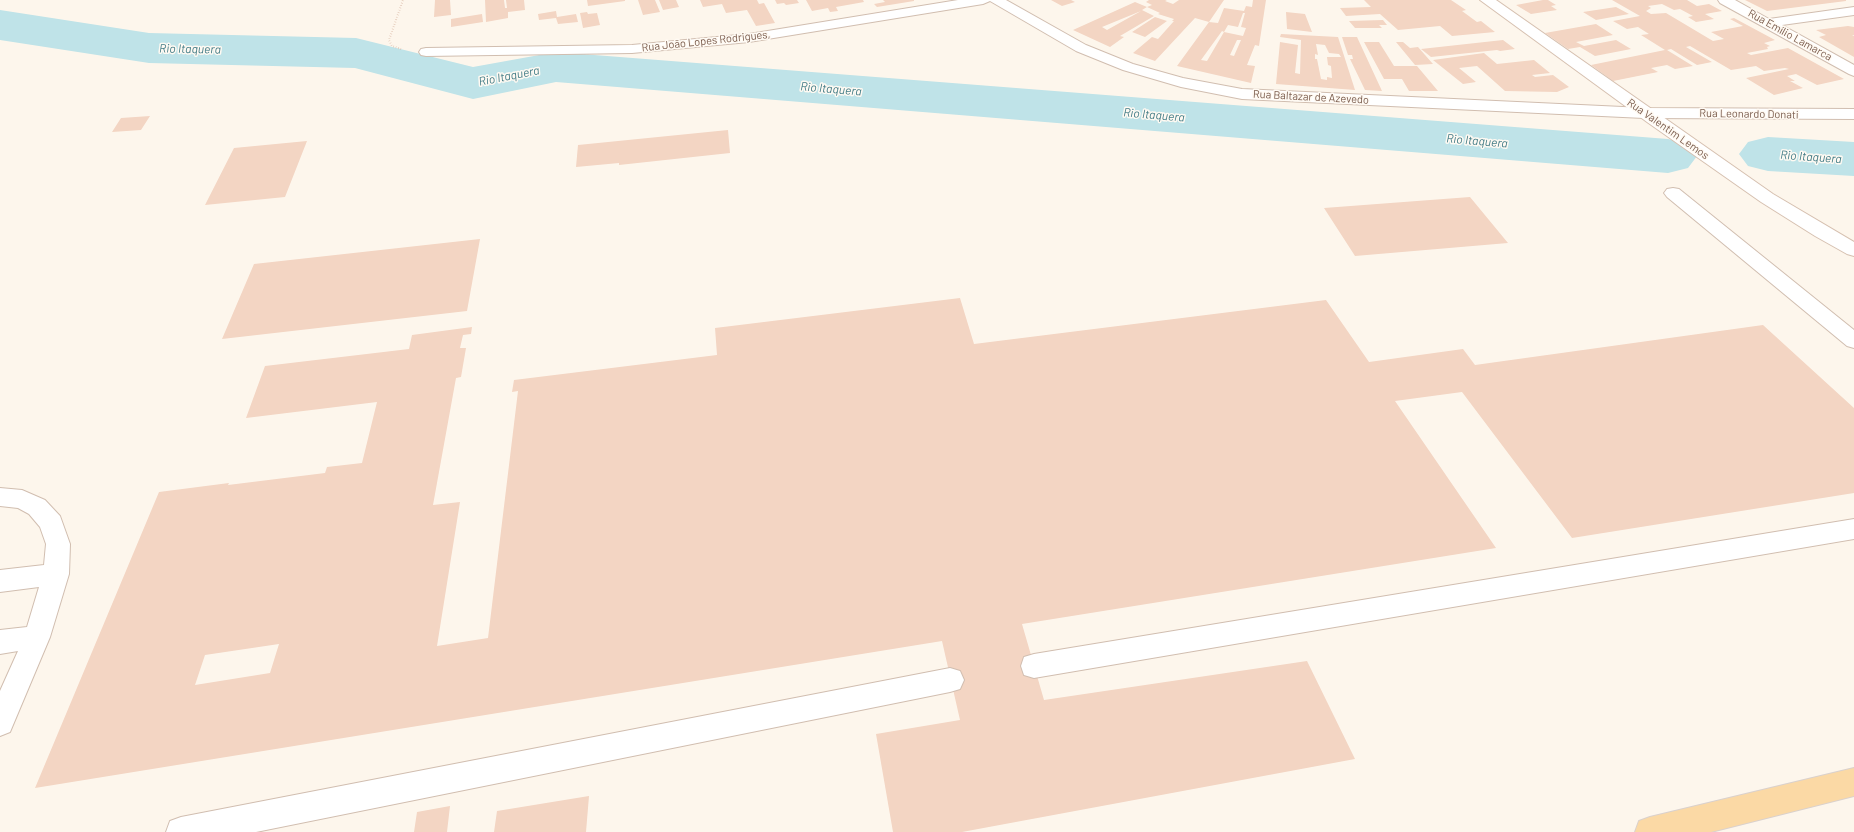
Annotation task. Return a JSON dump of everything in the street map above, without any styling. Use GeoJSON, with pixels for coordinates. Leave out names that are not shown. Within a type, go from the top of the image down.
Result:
{"type":"FeatureCollection","features":[{"type":"Feature","properties":{"kind":"main road"},"geometry":{"type":"LineString","coordinates":[[1650,832],[1854,782]]}},
{"type":"Feature","properties":{"kind":"street","name":"Rua João Lopes Rodrigues,"},"geometry":{"type":"LineString","coordinates":[[426,52],[544,51],[640,48],[749,38],[983,0]]}},
{"type":"Feature","properties":{"kind":"street","name":"Rua Baltazar de Azevedo"},"geometry":{"type":"LineString","coordinates":[[996,0],[1081,48],[1128,67],[1181,82],[1242,94],[1648,116]]}},
{"type":"Feature","properties":{"kind":"street","name":"Rua Valentim Lemos"},"geometry":{"type":"LineString","coordinates":[[1487,0],[1648,116],[1767,198],[1821,232],[1854,250]]}},
{"type":"Feature","properties":{"kind":"street","name":"Rua Emílio Lamarca"},"geometry":{"type":"LineString","coordinates":[[1725,0],[1854,71]]}},
{"type":"Feature","properties":{"kind":"street"},"geometry":{"type":"LineString","coordinates":[[1768,23],[1854,11]]}},
{"type":"Feature","properties":{"kind":"street","name":"Rua Leonardo Donati"},"geometry":{"type":"LineString","coordinates":[[1648,116],[1854,114]]}},
{"type":"Feature","properties":{"kind":"street"},"geometry":{"type":"LineString","coordinates":[[1673,193],[1854,341]]}},
{"type":"Feature","properties":{"kind":"street"},"geometry":{"type":"LineString","coordinates":[[0,497],[22,499],[38,507],[51,523],[58,544],[56,574],[37,637],[0,723]]}},
{"type":"Feature","properties":{"kind":"street"},"geometry":{"type":"LineString","coordinates":[[1034,666],[1854,529]]}},
{"type":"Feature","properties":{"kind":"street"},"geometry":{"type":"LineString","coordinates":[[0,581],[56,574]]}},
{"type":"Feature","properties":{"kind":"street"},"geometry":{"type":"LineString","coordinates":[[0,642],[37,637]]}},
{"type":"Feature","properties":{"kind":"street"},"geometry":{"type":"LineString","coordinates":[[181,832],[950,680]]}},
{"type":"Feature","properties":{"kind":"path"},"geometry":{"type":"LineString","coordinates":[[403,0],[389,40],[392,46],[401,49],[426,52]]}},
{"type":"Feature","properties":{"kind":"building"},"geometry":{"type":"Polygon","coordinates":[[[435,0],[450,0],[451,15],[434,17],[435,0]]]}},
{"type":"Feature","properties":{"kind":"building"},"geometry":{"type":"Polygon","coordinates":[[[485,0],[504,0],[505,8],[507,8],[506,0],[524,0],[525,10],[508,12],[508,18],[486,22],[485,0]]]}},
{"type":"Feature","properties":{"kind":"building"},"geometry":{"type":"Polygon","coordinates":[[[587,0],[625,0],[625,1],[588,6],[587,0]]]}},
{"type":"Feature","properties":{"kind":"building"},"geometry":{"type":"Polygon","coordinates":[[[638,0],[655,0],[660,12],[643,15],[638,0]]]}},
{"type":"Feature","properties":{"kind":"building"},"geometry":{"type":"Polygon","coordinates":[[[659,0],[676,0],[679,7],[663,10],[659,0]]]}},
{"type":"Feature","properties":{"kind":"building"},"geometry":{"type":"Polygon","coordinates":[[[700,0],[757,0],[759,4],[764,3],[775,23],[756,26],[747,10],[726,13],[722,4],[703,7],[700,0]]]}},
{"type":"Feature","properties":{"kind":"building"},"geometry":{"type":"Polygon","coordinates":[[[775,0],[797,0],[799,3],[786,5],[784,3],[777,4],[775,0]]]}},
{"type":"Feature","properties":{"kind":"building"},"geometry":{"type":"Polygon","coordinates":[[[806,0],[863,0],[864,2],[836,7],[838,11],[830,12],[828,8],[812,11],[806,0]]]}},
{"type":"Feature","properties":{"kind":"building"},"geometry":{"type":"Polygon","coordinates":[[[883,0],[914,1],[877,7],[874,4],[885,2],[883,0]]]}},
{"type":"Feature","properties":{"kind":"building"},"geometry":{"type":"Polygon","coordinates":[[[1051,0],[1071,0],[1075,2],[1062,6],[1051,0]]]}},
{"type":"Feature","properties":{"kind":"building"},"geometry":{"type":"Polygon","coordinates":[[[1149,0],[1167,0],[1165,1],[1173,4],[1179,0],[1224,0],[1209,22],[1195,18],[1155,61],[1133,53],[1152,37],[1158,39],[1174,21],[1172,21],[1174,19],[1158,14],[1160,13],[1147,7],[1152,5],[1146,2],[1149,0]]]}},
{"type":"Feature","properties":{"kind":"building"},"geometry":{"type":"Polygon","coordinates":[[[1253,0],[1266,0],[1259,46],[1255,45],[1247,65],[1255,66],[1251,83],[1177,66],[1209,22],[1218,23],[1224,8],[1244,11],[1246,6],[1252,7],[1253,0]],[[1243,13],[1238,27],[1228,25],[1224,32],[1243,36],[1246,28],[1241,27],[1245,13],[1243,13]],[[1222,31],[1201,60],[1207,61],[1224,32],[1222,31]],[[1237,40],[1230,55],[1234,56],[1241,40],[1237,40]]]}},
{"type":"Feature","properties":{"kind":"building"},"geometry":{"type":"Polygon","coordinates":[[[1364,0],[1451,0],[1466,10],[1462,11],[1477,22],[1481,21],[1495,32],[1452,36],[1440,26],[1398,30],[1380,14],[1346,16],[1340,8],[1371,7],[1364,0]]]}},
{"type":"Feature","properties":{"kind":"building"},"geometry":{"type":"Polygon","coordinates":[[[1548,0],[1556,5],[1551,6],[1557,10],[1531,14],[1516,5],[1548,0]]]}},
{"type":"Feature","properties":{"kind":"building"},"geometry":{"type":"Polygon","coordinates":[[[1612,0],[1687,0],[1697,6],[1709,4],[1722,11],[1705,14],[1714,19],[1696,22],[1688,17],[1693,16],[1680,9],[1674,10],[1662,4],[1648,6],[1651,8],[1646,11],[1651,14],[1666,13],[1713,41],[1724,39],[1711,32],[1743,26],[1730,19],[1734,18],[1775,40],[1764,43],[1770,46],[1767,47],[1768,49],[1747,53],[1751,55],[1788,48],[1844,79],[1817,85],[1796,74],[1787,76],[1795,81],[1790,81],[1803,88],[1774,95],[1746,78],[1789,69],[1785,68],[1764,71],[1756,66],[1731,70],[1690,46],[1686,47],[1712,62],[1697,65],[1671,49],[1667,50],[1693,66],[1675,69],[1667,65],[1651,68],[1658,72],[1613,81],[1591,65],[1665,50],[1641,35],[1649,34],[1638,27],[1627,29],[1613,21],[1640,16],[1612,0]]]}},
{"type":"Feature","properties":{"kind":"building"},"geometry":{"type":"Polygon","coordinates":[[[1745,0],[1846,0],[1846,1],[1767,11],[1745,0]]]}},
{"type":"Feature","properties":{"kind":"building"},"geometry":{"type":"Polygon","coordinates":[[[1135,2],[1147,7],[1142,10],[1154,16],[1120,36],[1124,37],[1110,47],[1073,30],[1135,2]],[[1141,11],[1102,27],[1107,30],[1141,11]]]}},
{"type":"Feature","properties":{"kind":"building"},"geometry":{"type":"Polygon","coordinates":[[[1616,7],[1629,14],[1596,20],[1583,12],[1616,7]]]}},
{"type":"Feature","properties":{"kind":"building"},"geometry":{"type":"Polygon","coordinates":[[[556,11],[557,17],[576,14],[578,22],[558,24],[556,18],[539,20],[538,14],[556,11]]]}},
{"type":"Feature","properties":{"kind":"building"},"geometry":{"type":"Polygon","coordinates":[[[587,12],[588,14],[597,13],[600,25],[583,28],[580,13],[587,12]]]}},
{"type":"Feature","properties":{"kind":"building"},"geometry":{"type":"Polygon","coordinates":[[[1286,12],[1305,14],[1312,32],[1287,29],[1286,12]]]}},
{"type":"Feature","properties":{"kind":"building"},"geometry":{"type":"Polygon","coordinates":[[[482,14],[483,22],[451,27],[451,19],[482,14]]]}},
{"type":"Feature","properties":{"kind":"building"},"geometry":{"type":"Polygon","coordinates":[[[1155,17],[1167,21],[1145,37],[1132,32],[1155,17]]]}},
{"type":"Feature","properties":{"kind":"building"},"geometry":{"type":"Polygon","coordinates":[[[1383,20],[1387,25],[1379,25],[1382,28],[1355,28],[1349,21],[1383,20]]]}},
{"type":"Feature","properties":{"kind":"building"},"geometry":{"type":"Polygon","coordinates":[[[1596,24],[1613,35],[1576,42],[1584,46],[1616,40],[1631,49],[1595,56],[1580,47],[1568,49],[1545,33],[1596,24]]]}},
{"type":"Feature","properties":{"kind":"building"},"geometry":{"type":"Polygon","coordinates":[[[1848,26],[1854,27],[1854,35],[1852,35],[1854,36],[1854,57],[1819,37],[1826,35],[1816,30],[1848,26]]]}},
{"type":"Feature","properties":{"kind":"building"},"geometry":{"type":"Polygon","coordinates":[[[1281,34],[1338,37],[1355,90],[1276,84],[1280,42],[1298,45],[1295,73],[1300,74],[1301,40],[1280,37],[1281,34]],[[1316,44],[1318,55],[1315,54],[1315,59],[1317,59],[1321,79],[1327,80],[1327,77],[1332,78],[1331,66],[1328,65],[1327,57],[1341,57],[1339,54],[1329,53],[1325,45],[1316,44]]]}},
{"type":"Feature","properties":{"kind":"building"},"geometry":{"type":"Polygon","coordinates":[[[1342,37],[1357,37],[1382,91],[1365,90],[1350,59],[1353,59],[1352,55],[1348,55],[1342,37]]]}},
{"type":"Feature","properties":{"kind":"building"},"geometry":{"type":"Polygon","coordinates":[[[1503,40],[1515,49],[1431,57],[1421,49],[1503,40]]]}},
{"type":"Feature","properties":{"kind":"building"},"geometry":{"type":"Polygon","coordinates":[[[1364,42],[1379,42],[1394,66],[1417,66],[1438,91],[1409,91],[1402,79],[1384,79],[1364,42]]]}},
{"type":"Feature","properties":{"kind":"building"},"geometry":{"type":"Polygon","coordinates":[[[1396,42],[1403,42],[1410,48],[1418,47],[1433,64],[1415,65],[1396,42]]]}},
{"type":"Feature","properties":{"kind":"building"},"geometry":{"type":"Polygon","coordinates":[[[1484,53],[1497,64],[1534,60],[1550,73],[1532,75],[1535,77],[1553,75],[1569,87],[1557,92],[1505,91],[1477,66],[1459,68],[1476,82],[1463,84],[1433,60],[1484,53]]]}},
{"type":"Feature","properties":{"kind":"building"},"geometry":{"type":"Polygon","coordinates":[[[150,116],[141,130],[112,132],[121,118],[150,116]]]}},
{"type":"Feature","properties":{"kind":"building"},"geometry":{"type":"Polygon","coordinates":[[[728,130],[730,153],[619,165],[619,163],[576,167],[578,145],[728,130]]]}},
{"type":"Feature","properties":{"kind":"building"},"geometry":{"type":"Polygon","coordinates":[[[307,141],[285,197],[205,205],[234,148],[307,141]]]}},
{"type":"Feature","properties":{"kind":"building"},"geometry":{"type":"Polygon","coordinates":[[[1470,197],[1508,243],[1355,256],[1324,208],[1470,197]]]}},
{"type":"Feature","properties":{"kind":"building"},"geometry":{"type":"Polygon","coordinates":[[[480,239],[467,311],[222,339],[254,264],[480,239]]]}},
{"type":"Feature","properties":{"kind":"building"},"geometry":{"type":"Polygon","coordinates":[[[960,298],[974,344],[1326,300],[1369,362],[1463,349],[1475,365],[1763,325],[1854,408],[1854,493],[1572,538],[1462,392],[1395,401],[1496,548],[1022,624],[1044,700],[1307,661],[1355,759],[962,832],[893,832],[876,734],[960,720],[942,641],[35,788],[159,492],[325,473],[327,467],[362,463],[377,402],[246,418],[265,366],[409,349],[412,335],[472,327],[471,334],[463,335],[460,348],[466,348],[461,377],[456,378],[433,505],[460,502],[437,646],[488,638],[518,391],[512,392],[514,380],[717,355],[715,328],[960,298]],[[279,644],[205,655],[195,685],[270,673],[279,644]]]}},
{"type":"Feature","properties":{"kind":"building"},"geometry":{"type":"Polygon","coordinates":[[[589,796],[586,832],[494,832],[497,811],[589,796]]]}},
{"type":"Feature","properties":{"kind":"building"},"geometry":{"type":"Polygon","coordinates":[[[450,806],[447,832],[414,832],[417,812],[450,806]]]}},
{"type":"Feature","properties":{"kind":"waterway","name":"Rio Itaquera"},"geometry":{"type":"LineString","coordinates":[[0,25],[149,48],[356,53],[473,83],[556,67],[1668,156]]}},
{"type":"Feature","properties":{"kind":"waterway","name":"Rio Itaquera"},"geometry":{"type":"LineString","coordinates":[[1768,154],[1854,159]]}}]}
